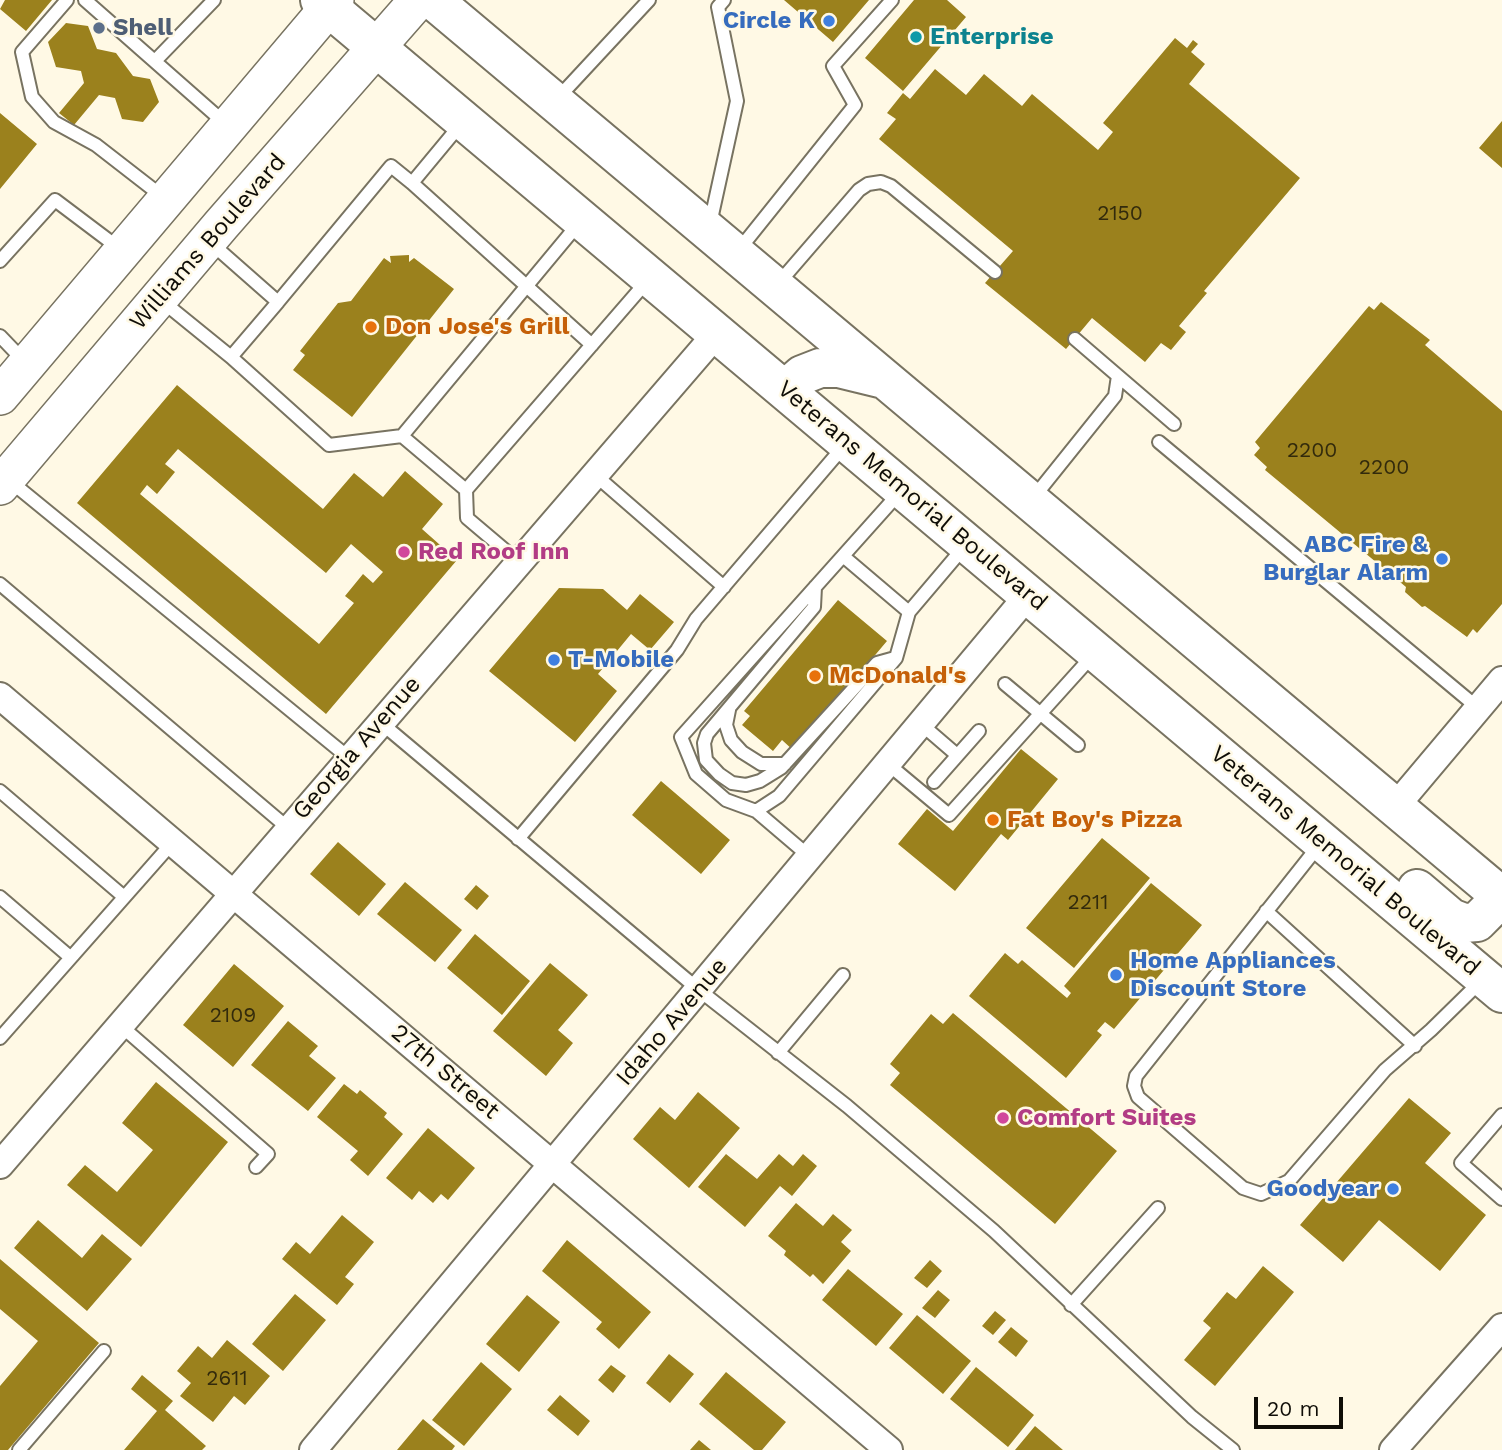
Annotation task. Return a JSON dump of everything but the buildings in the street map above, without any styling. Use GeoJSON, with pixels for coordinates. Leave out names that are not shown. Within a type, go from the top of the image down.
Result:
{"type":"FeatureCollection","features":[{"type":"Feature","properties":{"kind":"main road","name":"Williams Boulevard"},"geometry":{"type":"LineString","coordinates":[[4,482],[159,298],[418,0]]}},
{"type":"Feature","properties":{"kind":"main road"},"geometry":{"type":"LineString","coordinates":[[433,0],[1502,897],[1477,922],[1464,923],[1451,918],[1145,661],[1030,594]]}},
{"type":"Feature","properties":{"kind":"main road"},"geometry":{"type":"LineString","coordinates":[[0,396],[229,127],[328,2]]}},
{"type":"Feature","properties":{"kind":"main road","name":"Veterans Memorial Boulevard"},"geometry":{"type":"LineString","coordinates":[[328,2],[376,47],[848,441],[1493,986]]}},
{"type":"Feature","properties":{"kind":"main road"},"geometry":{"type":"LineString","coordinates":[[786,389],[802,375],[820,368],[839,368],[882,378]]}},
{"type":"Feature","properties":{"kind":"street","name":"Georgia Avenue"},"geometry":{"type":"LineString","coordinates":[[0,1165],[717,333]]}},
{"type":"Feature","properties":{"kind":"street","name":"Idaho Avenue"},"geometry":{"type":"LineString","coordinates":[[313,1450],[1030,594]]}},
{"type":"Feature","properties":{"kind":"street"},"geometry":{"type":"LineString","coordinates":[[1395,807],[1502,680]]}},
{"type":"Feature","properties":{"kind":"street","name":"27th Street"},"geometry":{"type":"LineString","coordinates":[[0,696],[553,1164],[875,1446]]}},
{"type":"Feature","properties":{"kind":"street"},"geometry":{"type":"LineString","coordinates":[[1393,1450],[1502,1326]]}},
{"type":"Feature","properties":{"kind":"lane"},"geometry":{"type":"LineString","coordinates":[[67,0],[22,52],[32,97],[54,122],[96,145],[166,200]]}},
{"type":"Feature","properties":{"kind":"lane"},"geometry":{"type":"LineString","coordinates":[[86,0],[229,127]]}},
{"type":"Feature","properties":{"kind":"lane"},"geometry":{"type":"LineString","coordinates":[[155,61],[214,0]]}},
{"type":"Feature","properties":{"kind":"lane"},"geometry":{"type":"LineString","coordinates":[[554,102],[649,0]]}},
{"type":"Feature","properties":{"kind":"lane"},"geometry":{"type":"LineString","coordinates":[[722,243],[855,104],[833,66],[892,0]]}},
{"type":"Feature","properties":{"kind":"lane"},"geometry":{"type":"LineString","coordinates":[[717,3],[737,101],[722,243]]}},
{"type":"Feature","properties":{"kind":"lane"},"geometry":{"type":"LineString","coordinates":[[412,183],[464,121]]}},
{"type":"Feature","properties":{"kind":"lane"},"geometry":{"type":"LineString","coordinates":[[231,358],[391,166],[592,345]]}},
{"type":"Feature","properties":{"kind":"lane"},"geometry":{"type":"LineString","coordinates":[[775,288],[859,190],[868,184],[881,182],[891,186],[996,272]]}},
{"type":"Feature","properties":{"kind":"lane"},"geometry":{"type":"LineString","coordinates":[[2,255],[55,200],[123,251]]}},
{"type":"Feature","properties":{"kind":"lane"},"geometry":{"type":"LineString","coordinates":[[159,298],[329,445],[402,436],[582,220]]}},
{"type":"Feature","properties":{"kind":"lane"},"geometry":{"type":"LineString","coordinates":[[208,241],[278,302]]}},
{"type":"Feature","properties":{"kind":"lane"},"geometry":{"type":"LineString","coordinates":[[519,562],[467,518],[466,490],[650,277]]}},
{"type":"Feature","properties":{"kind":"lane"},"geometry":{"type":"LineString","coordinates":[[0,336],[27,364]]}},
{"type":"Feature","properties":{"kind":"lane"},"geometry":{"type":"LineString","coordinates":[[1074,339],[1174,424]]}},
{"type":"Feature","properties":{"kind":"lane"},"geometry":{"type":"LineString","coordinates":[[1030,502],[1115,396],[1118,376]]}},
{"type":"Feature","properties":{"kind":"lane"},"geometry":{"type":"LineString","coordinates":[[402,436],[466,490]]}},
{"type":"Feature","properties":{"kind":"lane"},"geometry":{"type":"LineString","coordinates":[[518,839],[677,649],[696,619],[848,441]]}},
{"type":"Feature","properties":{"kind":"lane"},"geometry":{"type":"LineString","coordinates":[[1159,442],[1478,708]]}},
{"type":"Feature","properties":{"kind":"lane"},"geometry":{"type":"LineString","coordinates":[[594,474],[724,587]]}},
{"type":"Feature","properties":{"kind":"lane"},"geometry":{"type":"LineString","coordinates":[[4,482],[349,758]]}},
{"type":"Feature","properties":{"kind":"lane"},"geometry":{"type":"LineString","coordinates":[[810,857],[756,811],[726,800],[696,774],[681,737],[903,488]]}},
{"type":"Feature","properties":{"kind":"lane"},"geometry":{"type":"LineString","coordinates":[[756,811],[779,796],[896,658],[909,612],[968,543]]}},
{"type":"Feature","properties":{"kind":"lane"},"geometry":{"type":"LineString","coordinates":[[843,556],[909,612]]}},
{"type":"Feature","properties":{"kind":"lane"},"geometry":{"type":"LineString","coordinates":[[0,583],[288,828]]}},
{"type":"Feature","properties":{"kind":"lane"},"geometry":{"type":"LineString","coordinates":[[815,587],[814,607],[707,734],[704,743],[706,760],[719,774],[732,783],[746,785],[760,781],[786,764],[877,663],[896,658]]}},
{"type":"Feature","properties":{"kind":"lane"},"geometry":{"type":"LineString","coordinates":[[888,764],[949,815],[1097,651]]}},
{"type":"Feature","properties":{"kind":"lane"},"geometry":{"type":"LineString","coordinates":[[1005,684],[1078,745]]}},
{"type":"Feature","properties":{"kind":"lane"},"geometry":{"type":"LineString","coordinates":[[729,710],[726,725],[731,740],[742,752],[761,764],[786,764]]}},
{"type":"Feature","properties":{"kind":"lane"},"geometry":{"type":"LineString","coordinates":[[380,722],[699,990],[847,1106],[994,1231],[1071,1305],[1233,1450]]}},
{"type":"Feature","properties":{"kind":"lane"},"geometry":{"type":"LineString","coordinates":[[921,724],[957,755]]}},
{"type":"Feature","properties":{"kind":"lane"},"geometry":{"type":"LineString","coordinates":[[934,782],[979,731]]}},
{"type":"Feature","properties":{"kind":"lane"},"geometry":{"type":"LineString","coordinates":[[0,791],[122,897]]}},
{"type":"Feature","properties":{"kind":"lane"},"geometry":{"type":"LineString","coordinates":[[1322,841],[1142,1065],[1134,1086],[1138,1097],[1243,1188],[1261,1194],[1289,1181],[1385,1070],[1493,986]]}},
{"type":"Feature","properties":{"kind":"lane"},"geometry":{"type":"LineString","coordinates":[[0,1038],[173,842]]}},
{"type":"Feature","properties":{"kind":"lane"},"geometry":{"type":"LineString","coordinates":[[0,897],[70,957]]}},
{"type":"Feature","properties":{"kind":"lane"},"geometry":{"type":"LineString","coordinates":[[1266,911],[1415,1045]]}},
{"type":"Feature","properties":{"kind":"lane"},"geometry":{"type":"LineString","coordinates":[[778,1053],[843,975]]}},
{"type":"Feature","properties":{"kind":"lane"},"geometry":{"type":"LineString","coordinates":[[120,1025],[268,1154],[256,1167]]}},
{"type":"Feature","properties":{"kind":"lane"},"geometry":{"type":"LineString","coordinates":[[1502,1115],[1461,1163],[1502,1199]]}},
{"type":"Feature","properties":{"kind":"lane"},"geometry":{"type":"LineString","coordinates":[[1071,1305],[1158,1208]]}},
{"type":"Feature","properties":{"kind":"lane"},"geometry":{"type":"LineString","coordinates":[[19,1450],[104,1351]]}},
{"type":"Feature","properties":{"kind":"place","name":"Circle K"},"geometry":{"type":"Point","coordinates":[829,21]}},
{"type":"Feature","properties":{"kind":"place","name":"Shell"},"geometry":{"type":"Point","coordinates":[99,28]}},
{"type":"Feature","properties":{"kind":"place","name":"Enterprise"},"geometry":{"type":"Point","coordinates":[916,37]}},
{"type":"Feature","properties":{"kind":"place","name":"Don Jose's Grill"},"geometry":{"type":"Point","coordinates":[371,327]}},
{"type":"Feature","properties":{"kind":"place","name":"Red Roof Inn"},"geometry":{"type":"Point","coordinates":[404,552]}},
{"type":"Feature","properties":{"kind":"place","name":"ABC Fire & Burglar Alarm"},"geometry":{"type":"Point","coordinates":[1442,559]}},
{"type":"Feature","properties":{"kind":"place","name":"T-Mobile"},"geometry":{"type":"Point","coordinates":[554,660]}},
{"type":"Feature","properties":{"kind":"place","name":"McDonald's"},"geometry":{"type":"Point","coordinates":[815,676]}},
{"type":"Feature","properties":{"kind":"place","name":"Fat Boy's Pizza"},"geometry":{"type":"Point","coordinates":[993,820]}},
{"type":"Feature","properties":{"kind":"place","name":"Home Appliances Discount Store"},"geometry":{"type":"Point","coordinates":[1116,975]}},
{"type":"Feature","properties":{"kind":"place","name":"Comfort Suites"},"geometry":{"type":"Point","coordinates":[1003,1118]}},
{"type":"Feature","properties":{"kind":"place","name":"Goodyear"},"geometry":{"type":"Point","coordinates":[1393,1189]}}]}
